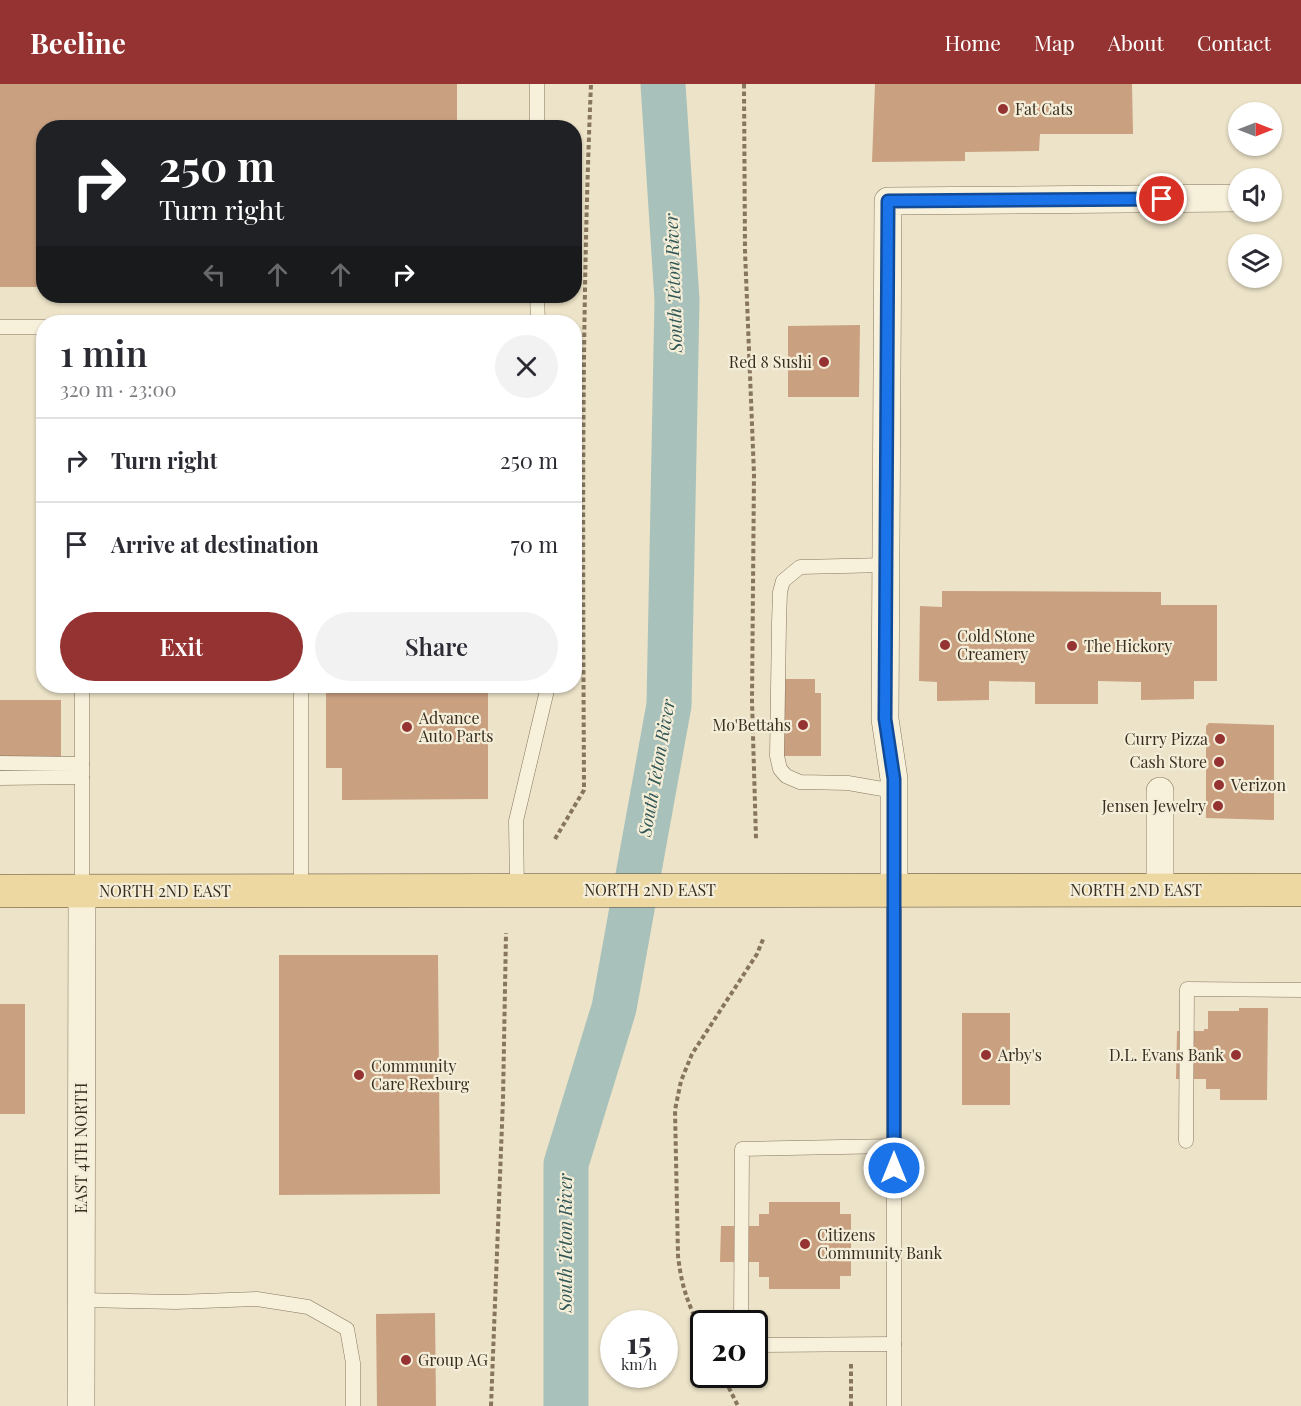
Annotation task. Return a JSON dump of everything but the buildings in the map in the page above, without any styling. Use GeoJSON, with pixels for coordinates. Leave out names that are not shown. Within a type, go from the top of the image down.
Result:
{"type":"FeatureCollection","features":[{"type":"Feature","properties":{"kind":"main road","name":"NORTH 2ND EAST"},"geometry":{"type":"LineString","coordinates":[[0,891],[1301,890]]}},
{"type":"Feature","properties":{"kind":"street"},"geometry":{"type":"LineString","coordinates":[[894,890],[894,791],[885,719],[888,201],[1228,198]]}},
{"type":"Feature","properties":{"kind":"street"},"geometry":{"type":"LineString","coordinates":[[1160,791],[1160,890]]}},
{"type":"Feature","properties":{"kind":"street","name":"EAST 4TH NORTH"},"geometry":{"type":"LineString","coordinates":[[81,1406],[82,891]]}},
{"type":"Feature","properties":{"kind":"lane"},"geometry":{"type":"LineString","coordinates":[[537,84],[537,120]]}},
{"type":"Feature","properties":{"kind":"lane"},"geometry":{"type":"LineString","coordinates":[[0,327],[36,327]]}},
{"type":"Feature","properties":{"kind":"lane"},"geometry":{"type":"LineString","coordinates":[[886,565],[800,567],[783,581],[780,592],[777,756],[780,769],[786,776],[800,782],[848,783],[894,791]]}},
{"type":"Feature","properties":{"kind":"lane"},"geometry":{"type":"LineString","coordinates":[[82,693],[82,891]]}},
{"type":"Feature","properties":{"kind":"lane"},"geometry":{"type":"LineString","coordinates":[[301,693],[301,890]]}},
{"type":"Feature","properties":{"kind":"lane"},"geometry":{"type":"LineString","coordinates":[[517,890],[516,822],[546,693]]}},
{"type":"Feature","properties":{"kind":"lane"},"geometry":{"type":"LineString","coordinates":[[0,763],[82,771]]}},
{"type":"Feature","properties":{"kind":"lane"},"geometry":{"type":"LineString","coordinates":[[0,778],[82,771]]}},
{"type":"Feature","properties":{"kind":"lane"},"geometry":{"type":"LineString","coordinates":[[894,890],[894,1406]]}},
{"type":"Feature","properties":{"kind":"lane"},"geometry":{"type":"LineString","coordinates":[[1186,1141],[1187,989],[1301,990]]}},
{"type":"Feature","properties":{"kind":"lane"},"geometry":{"type":"LineString","coordinates":[[741,1310],[742,1149],[894,1146]]}},
{"type":"Feature","properties":{"kind":"lane"},"geometry":{"type":"LineString","coordinates":[[81,1300],[176,1302],[257,1299],[308,1307],[347,1329],[353,1363],[353,1406]]}},
{"type":"Feature","properties":{"kind":"lane"},"geometry":{"type":"LineString","coordinates":[[768,1342],[894,1344]]}},
{"type":"Feature","properties":{"kind":"path"},"geometry":{"type":"LineString","coordinates":[[555,839],[585,790],[583,435],[586,195],[591,84]]}},
{"type":"Feature","properties":{"kind":"path"},"geometry":{"type":"LineString","coordinates":[[744,84],[744,251],[754,474],[752,701],[756,839]]}},
{"type":"Feature","properties":{"kind":"path"},"geometry":{"type":"LineString","coordinates":[[491,1406],[503,1099],[506,933]]}},
{"type":"Feature","properties":{"kind":"path"},"geometry":{"type":"LineString","coordinates":[[691,1310],[680,1278],[678,1256],[675,1110],[681,1081],[692,1054],[757,954],[764,937]]}},
{"type":"Feature","properties":{"kind":"path"},"geometry":{"type":"LineString","coordinates":[[850,1406],[851,1357]]}},
{"type":"Feature","properties":{"kind":"path"},"geometry":{"type":"LineString","coordinates":[[729,1388],[738,1406]]}},
{"type":"Feature","properties":{"kind":"waterway","name":"South Teton River"},"geometry":{"type":"LineString","coordinates":[[566,1406],[566,1164],[614,1008],[669,705],[677,300],[663,84]]}},
{"type":"Feature","properties":{"kind":"place","name":"Fat Cats"},"geometry":{"type":"Point","coordinates":[1003,109]}},
{"type":"Feature","properties":{"kind":"place","name":"Red 8 Sushi"},"geometry":{"type":"Point","coordinates":[824,362]}},
{"type":"Feature","properties":{"kind":"place","name":"Cold Stone Creamery"},"geometry":{"type":"Point","coordinates":[945,645]}},
{"type":"Feature","properties":{"kind":"place","name":"The Hickory"},"geometry":{"type":"Point","coordinates":[1072,646]}},
{"type":"Feature","properties":{"kind":"place","name":"Mo'Bettahs"},"geometry":{"type":"Point","coordinates":[803,725]}},
{"type":"Feature","properties":{"kind":"place","name":"Advance Auto Parts"},"geometry":{"type":"Point","coordinates":[407,727]}},
{"type":"Feature","properties":{"kind":"place","name":"Curry Pizza"},"geometry":{"type":"Point","coordinates":[1220,739]}},
{"type":"Feature","properties":{"kind":"place","name":"Cash Store"},"geometry":{"type":"Point","coordinates":[1219,762]}},
{"type":"Feature","properties":{"kind":"place","name":"Verizon"},"geometry":{"type":"Point","coordinates":[1219,785]}},
{"type":"Feature","properties":{"kind":"place","name":"Jensen Jewelry"},"geometry":{"type":"Point","coordinates":[1218,806]}},
{"type":"Feature","properties":{"kind":"place","name":"Arby's"},"geometry":{"type":"Point","coordinates":[986,1055]}},
{"type":"Feature","properties":{"kind":"place","name":"D.L. Evans Bank"},"geometry":{"type":"Point","coordinates":[1236,1055]}},
{"type":"Feature","properties":{"kind":"place","name":"Community Care Rexburg"},"geometry":{"type":"Point","coordinates":[359,1075]}},
{"type":"Feature","properties":{"kind":"place","name":"Citizens Community Bank"},"geometry":{"type":"Point","coordinates":[805,1244]}},
{"type":"Feature","properties":{"kind":"place","name":"Group AG"},"geometry":{"type":"Point","coordinates":[406,1360]}},
{"type":"Feature","properties":{"kind":"route"},"geometry":{"type":"LineString","coordinates":[[894,1168],[894,779],[885,719],[888,201],[1162,199]]}}]}
